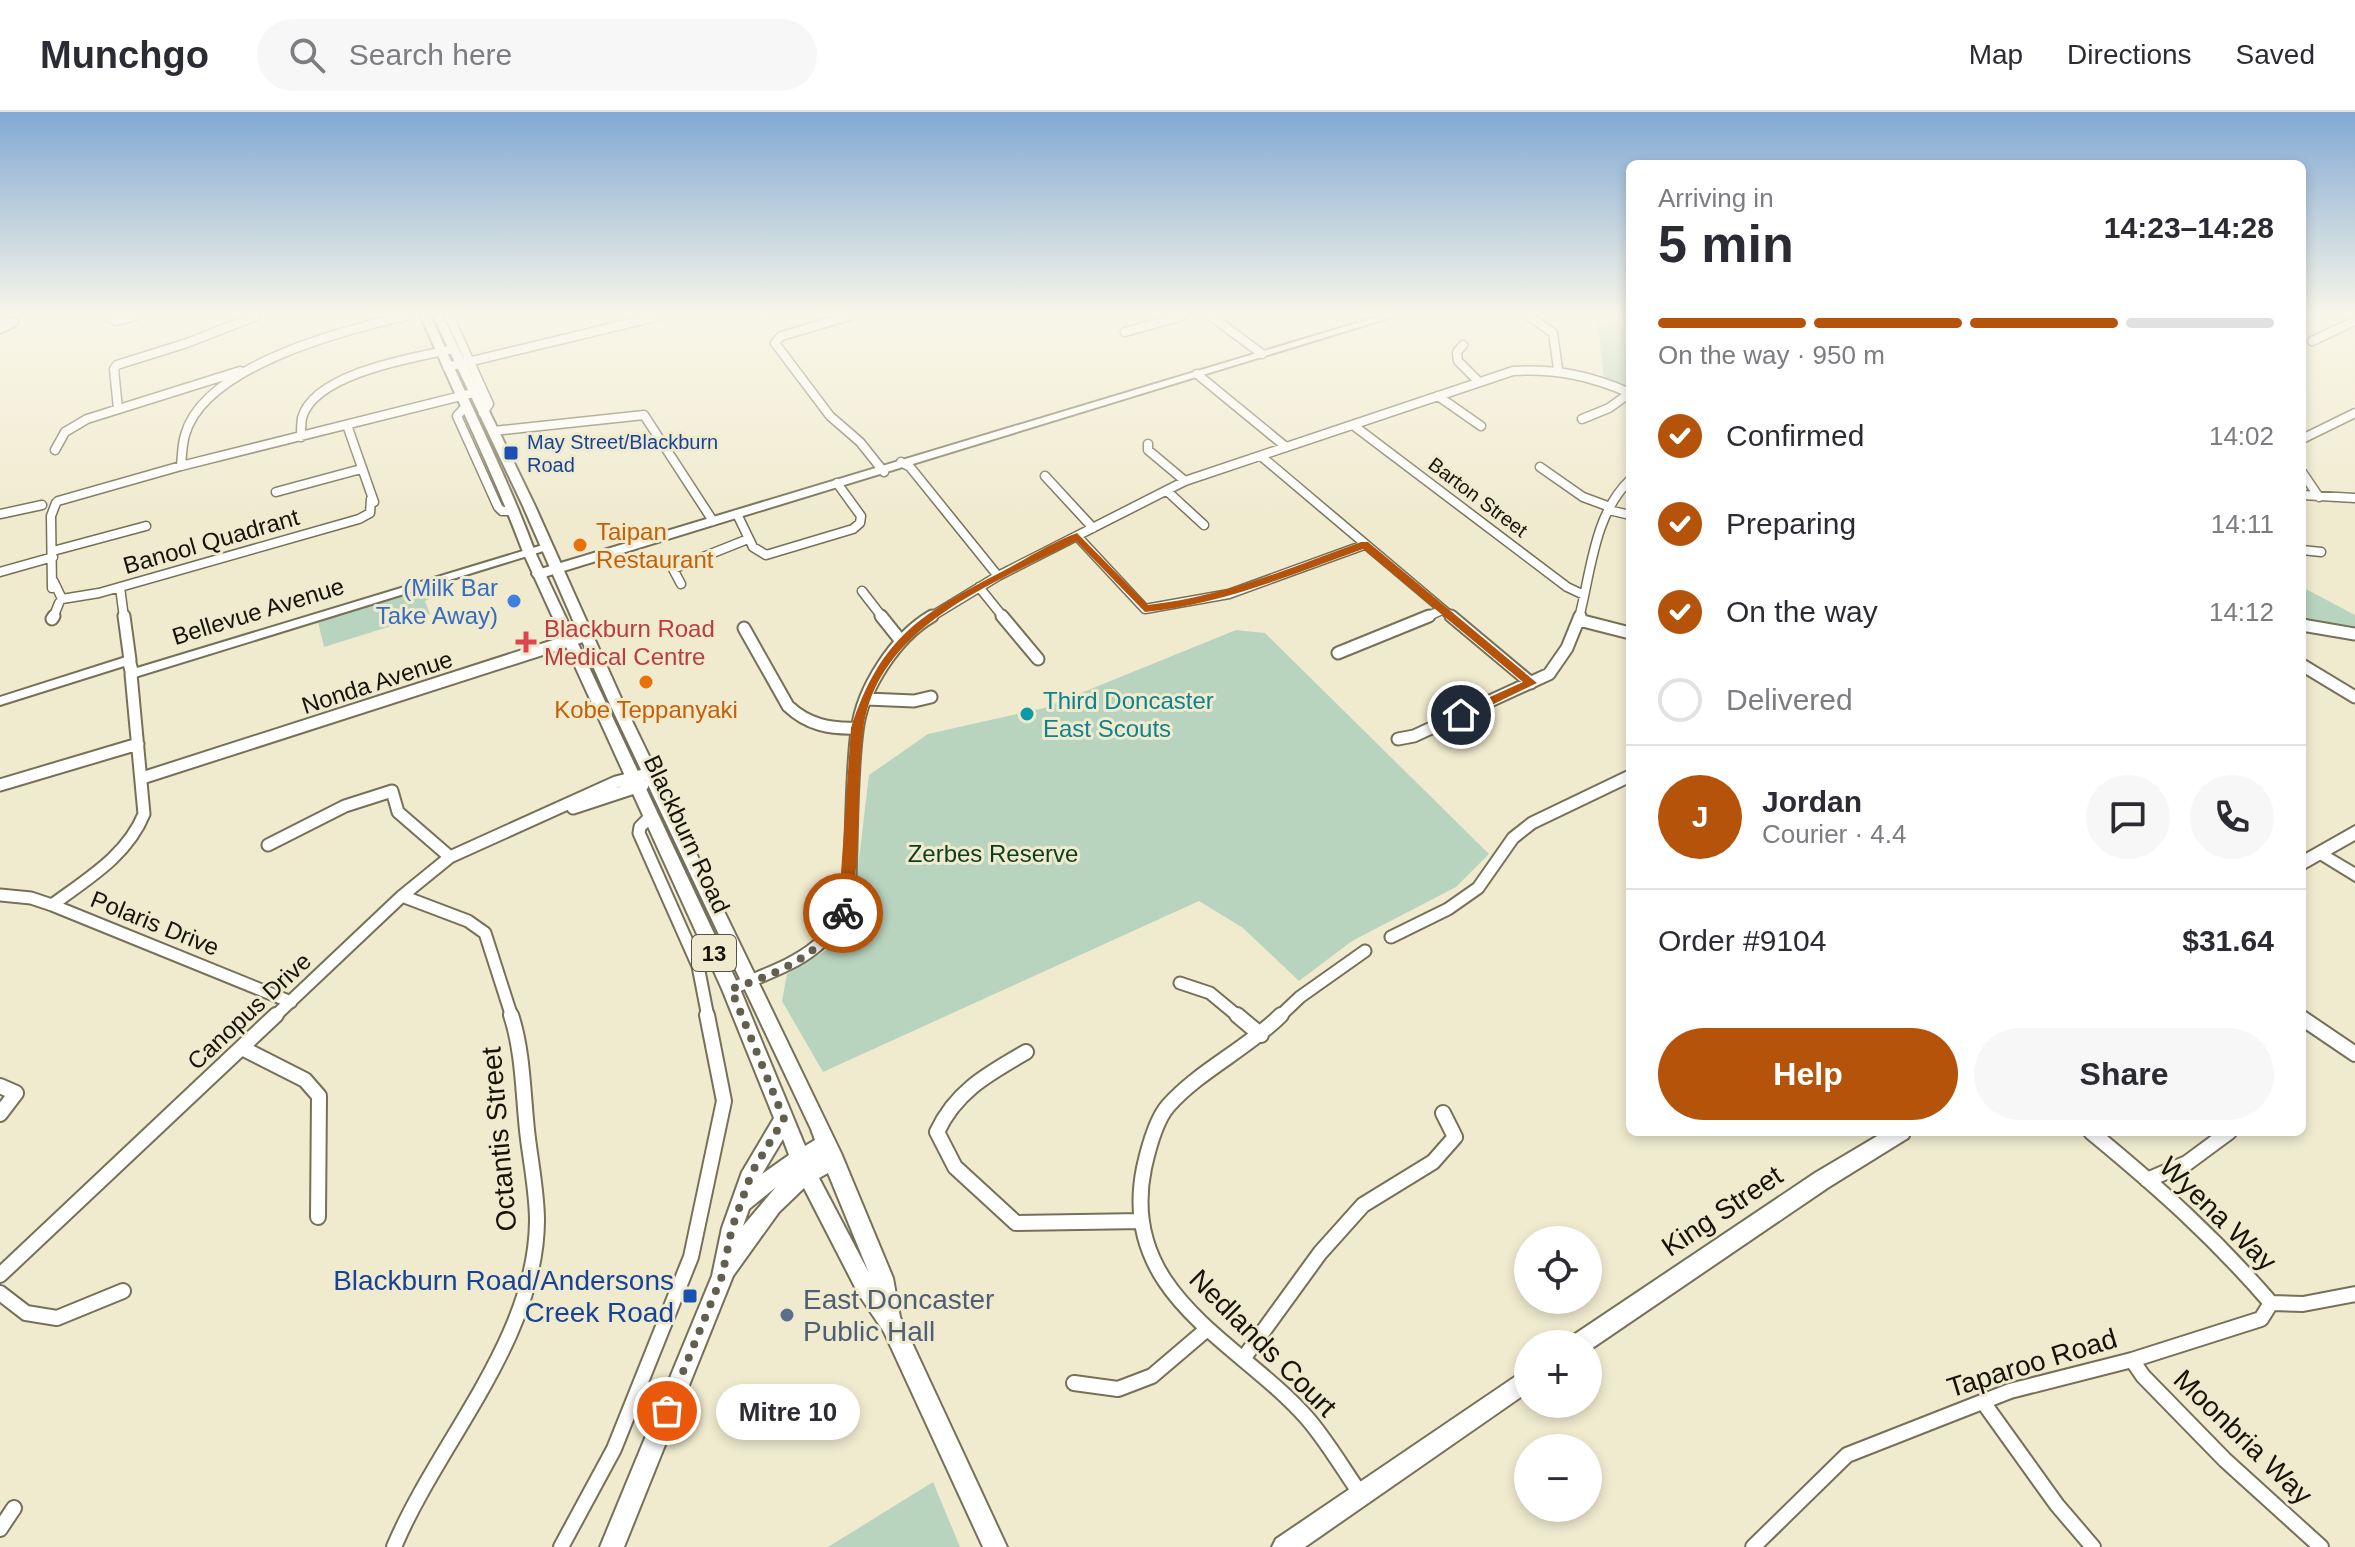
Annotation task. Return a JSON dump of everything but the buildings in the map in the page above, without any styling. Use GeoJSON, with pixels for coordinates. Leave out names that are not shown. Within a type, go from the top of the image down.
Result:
{"type":"FeatureCollection","features":[{"type":"Feature","properties":{"kind":"main road","name":"Blackburn Road"},"geometry":{"type":"LineString","coordinates":[[462,383],[465,398],[529,552],[731,989],[804,1165],[866,1288],[892,1324],[995,1547]]}},
{"type":"Feature","properties":{"kind":"main road"},"geometry":{"type":"LineString","coordinates":[[539,574],[1168,383]]}},
{"type":"Feature","properties":{"kind":"main road","name":"Blackburn Road"},"geometry":{"type":"LineString","coordinates":[[465,398],[486,409],[494,435],[625,721],[827,1144],[882,1278],[892,1324]]}},
{"type":"Feature","properties":{"kind":"main road"},"geometry":{"type":"LineString","coordinates":[[609,728],[625,721]]}},
{"type":"Feature","properties":{"kind":"main road"},"geometry":{"type":"LineString","coordinates":[[2306,862],[2355,832]]}},
{"type":"Feature","properties":{"kind":"main road"},"geometry":{"type":"LineString","coordinates":[[612,1547],[722,1276],[732,1228],[752,1172],[784,1119]]}},
{"type":"Feature","properties":{"kind":"main road","name":"King Street"},"geometry":{"type":"LineString","coordinates":[[1601,1330],[1822,1180],[1894,1136]]}},
{"type":"Feature","properties":{"kind":"main road"},"geometry":{"type":"LineString","coordinates":[[722,1276],[772,1202],[827,1144]]}},
{"type":"Feature","properties":{"kind":"main road"},"geometry":{"type":"LineString","coordinates":[[741,1204],[804,1165]]}},
{"type":"Feature","properties":{"kind":"main road"},"geometry":{"type":"LineString","coordinates":[[1284,1547],[1514,1388]]}},
{"type":"Feature","properties":{"kind":"street"},"geometry":{"type":"LineString","coordinates":[[115,383],[118,409]]}},
{"type":"Feature","properties":{"kind":"street"},"geometry":{"type":"LineString","coordinates":[[55,450],[62,435],[72,427],[118,409],[207,383]]}},
{"type":"Feature","properties":{"kind":"street"},"geometry":{"type":"LineString","coordinates":[[181,466],[180,447],[184,434],[212,398],[232,383]]}},
{"type":"Feature","properties":{"kind":"street"},"geometry":{"type":"LineString","coordinates":[[301,437],[300,424],[305,410],[329,388],[341,383]]}},
{"type":"Feature","properties":{"kind":"street"},"geometry":{"type":"LineString","coordinates":[[470,383],[486,409]]}},
{"type":"Feature","properties":{"kind":"street"},"geometry":{"type":"LineString","coordinates":[[806,383],[837,422],[882,469]]}},
{"type":"Feature","properties":{"kind":"street"},"geometry":{"type":"LineString","coordinates":[[1208,383],[1286,447]]}},
{"type":"Feature","properties":{"kind":"street"},"geometry":{"type":"LineString","coordinates":[[731,989],[800,959],[820,945],[835,929],[843,914],[850,878],[857,728],[883,665],[901,641],[943,607],[998,576],[1185,481],[1476,383]]}},
{"type":"Feature","properties":{"kind":"street"},"geometry":{"type":"LineString","coordinates":[[1607,383],[1626,391]]}},
{"type":"Feature","properties":{"kind":"street"},"geometry":{"type":"LineString","coordinates":[[187,390],[212,398]]}},
{"type":"Feature","properties":{"kind":"street"},"geometry":{"type":"LineString","coordinates":[[1438,396],[1481,426]]}},
{"type":"Feature","properties":{"kind":"street"},"geometry":{"type":"LineString","coordinates":[[1582,419],[1609,408],[1626,396]]}},
{"type":"Feature","properties":{"kind":"street"},"geometry":{"type":"LineString","coordinates":[[0,514],[181,466],[465,398]]}},
{"type":"Feature","properties":{"kind":"street"},"geometry":{"type":"LineString","coordinates":[[2306,437],[2355,413]]}},
{"type":"Feature","properties":{"kind":"street"},"geometry":{"type":"LineString","coordinates":[[494,435],[518,429],[631,414],[644,415],[713,521]]}},
{"type":"Feature","properties":{"kind":"street","name":"Banool Quadrant"},"geometry":{"type":"LineString","coordinates":[[59,603],[373,515],[377,508],[371,499],[347,425]]}},
{"type":"Feature","properties":{"kind":"street","name":"Barton Street"},"geometry":{"type":"LineString","coordinates":[[1353,425],[1567,587],[1584,595]]}},
{"type":"Feature","properties":{"kind":"street"},"geometry":{"type":"LineString","coordinates":[[1148,444],[1148,450],[1185,481]]}},
{"type":"Feature","properties":{"kind":"street"},"geometry":{"type":"LineString","coordinates":[[1261,456],[1531,683]]}},
{"type":"Feature","properties":{"kind":"street"},"geometry":{"type":"LineString","coordinates":[[903,464],[998,576]]}},
{"type":"Feature","properties":{"kind":"street"},"geometry":{"type":"LineString","coordinates":[[1540,467],[1583,497],[1626,514]]}},
{"type":"Feature","properties":{"kind":"street"},"geometry":{"type":"LineString","coordinates":[[276,492],[361,469]]}},
{"type":"Feature","properties":{"kind":"street"},"geometry":{"type":"LineString","coordinates":[[1045,476],[1093,528]]}},
{"type":"Feature","properties":{"kind":"street"},"geometry":{"type":"LineString","coordinates":[[2306,478],[2319,497]]}},
{"type":"Feature","properties":{"kind":"street"},"geometry":{"type":"LineString","coordinates":[[737,514],[753,547],[766,555],[853,529],[860,523],[861,516],[837,483]]}},
{"type":"Feature","properties":{"kind":"street"},"geometry":{"type":"LineString","coordinates":[[1398,739],[1414,736],[1549,674],[1563,658],[1579,620],[1614,496],[1626,484]]}},
{"type":"Feature","properties":{"kind":"street"},"geometry":{"type":"LineString","coordinates":[[1167,491],[1204,525]]}},
{"type":"Feature","properties":{"kind":"street"},"geometry":{"type":"LineString","coordinates":[[2306,495],[2355,498]]}},
{"type":"Feature","properties":{"kind":"street"},"geometry":{"type":"LineString","coordinates":[[50,502],[52,598],[59,603],[52,619]]}},
{"type":"Feature","properties":{"kind":"street"},"geometry":{"type":"LineString","coordinates":[[0,572],[146,526]]}},
{"type":"Feature","properties":{"kind":"street"},"geometry":{"type":"LineString","coordinates":[[1077,536],[1145,609],[1191,604],[1227,595],[1364,545]]}},
{"type":"Feature","properties":{"kind":"street"},"geometry":{"type":"LineString","coordinates":[[681,584],[673,569],[748,539]]}},
{"type":"Feature","properties":{"kind":"street","name":"Bellevue Avenue"},"geometry":{"type":"LineString","coordinates":[[0,701],[72,680],[167,662],[546,547]]}},
{"type":"Feature","properties":{"kind":"street"},"geometry":{"type":"LineString","coordinates":[[2306,550],[2321,552]]}},
{"type":"Feature","properties":{"kind":"street","name":"Banool Quadrant"},"geometry":{"type":"LineString","coordinates":[[54,582],[62,599],[99,593]]}},
{"type":"Feature","properties":{"kind":"street"},"geometry":{"type":"LineString","coordinates":[[52,905],[130,843],[141,827],[144,814],[123,586]]}},
{"type":"Feature","properties":{"kind":"street"},"geometry":{"type":"LineString","coordinates":[[979,587],[1038,659]]}},
{"type":"Feature","properties":{"kind":"street"},"geometry":{"type":"LineString","coordinates":[[862,591],[901,641]]}},
{"type":"Feature","properties":{"kind":"street"},"geometry":{"type":"LineString","coordinates":[[1338,653],[1442,610]]}},
{"type":"Feature","properties":{"kind":"street"},"geometry":{"type":"LineString","coordinates":[[1579,620],[1626,632]]}},
{"type":"Feature","properties":{"kind":"street"},"geometry":{"type":"LineString","coordinates":[[2306,626],[2355,634]]}},
{"type":"Feature","properties":{"kind":"street"},"geometry":{"type":"LineString","coordinates":[[744,628],[797,717],[834,729],[857,728]]}},
{"type":"Feature","properties":{"kind":"street","name":"Nonda Avenue"},"geometry":{"type":"LineString","coordinates":[[142,780],[587,635]]}},
{"type":"Feature","properties":{"kind":"street"},"geometry":{"type":"LineString","coordinates":[[2306,667],[2355,697]]}},
{"type":"Feature","properties":{"kind":"street"},"geometry":{"type":"LineString","coordinates":[[867,699],[914,701],[931,697]]}},
{"type":"Feature","properties":{"kind":"street"},"geometry":{"type":"LineString","coordinates":[[0,785],[138,742]]}},
{"type":"Feature","properties":{"kind":"street","name":"Canopus Drive"},"geometry":{"type":"LineString","coordinates":[[0,1275],[402,896],[450,857],[551,813],[652,775]]}},
{"type":"Feature","properties":{"kind":"street"},"geometry":{"type":"LineString","coordinates":[[1391,937],[1448,909],[1478,888],[1513,838],[1532,823],[1626,778]]}},
{"type":"Feature","properties":{"kind":"street"},"geometry":{"type":"LineString","coordinates":[[268,845],[320,817],[392,791],[398,812],[450,857]]}},
{"type":"Feature","properties":{"kind":"street"},"geometry":{"type":"LineString","coordinates":[[561,1547],[614,1449],[691,1257],[724,1101],[698,966],[639,833],[640,827],[651,816]]}},
{"type":"Feature","properties":{"kind":"street"},"geometry":{"type":"LineString","coordinates":[[2321,853],[2355,875]]}},
{"type":"Feature","properties":{"kind":"street","name":"Polaris Drive"},"geometry":{"type":"LineString","coordinates":[[0,895],[31,898],[52,905],[291,1002]]}},
{"type":"Feature","properties":{"kind":"street","name":"Octantis Street"},"geometry":{"type":"LineString","coordinates":[[394,1547],[412,1504],[464,1421],[508,1339],[530,1270],[537,1221],[515,1026],[485,933],[468,921],[402,896]]}},
{"type":"Feature","properties":{"kind":"street","name":"Nedlands Court"},"geometry":{"type":"LineString","coordinates":[[1360,1493],[1307,1418],[1179,1303],[1155,1264],[1142,1221],[1139,1193],[1148,1150],[1166,1108],[1210,1070],[1261,1035],[1300,997],[1365,951]]}},
{"type":"Feature","properties":{"kind":"street"},"geometry":{"type":"LineString","coordinates":[[1180,983],[1210,993],[1261,1035]]}},
{"type":"Feature","properties":{"kind":"street"},"geometry":{"type":"LineString","coordinates":[[2306,1021],[2355,1054]]}},
{"type":"Feature","properties":{"kind":"street"},"geometry":{"type":"LineString","coordinates":[[242,1048],[305,1080],[319,1096],[318,1217]]}},
{"type":"Feature","properties":{"kind":"street"},"geometry":{"type":"LineString","coordinates":[[1026,1052],[971,1084],[954,1097],[945,1111],[937,1132],[955,1167],[1016,1223],[1142,1221]]}},
{"type":"Feature","properties":{"kind":"street"},"geometry":{"type":"LineString","coordinates":[[0,1086],[16,1093],[0,1114]]}},
{"type":"Feature","properties":{"kind":"street"},"geometry":{"type":"LineString","coordinates":[[1243,1359],[1320,1253],[1363,1205],[1433,1162],[1455,1137],[1443,1113]]}},
{"type":"Feature","properties":{"kind":"street","name":"Wyena Way"},"geometry":{"type":"LineString","coordinates":[[2096,1136],[2175,1201],[2224,1248],[2271,1303]]}},
{"type":"Feature","properties":{"kind":"street"},"geometry":{"type":"LineString","coordinates":[[2147,1180],[2187,1163],[2224,1136]]}},
{"type":"Feature","properties":{"kind":"street"},"geometry":{"type":"LineString","coordinates":[[0,1293],[26,1313],[57,1318],[123,1291]]}},
{"type":"Feature","properties":{"kind":"street"},"geometry":{"type":"LineString","coordinates":[[2271,1303],[2284,1306],[2313,1304],[2355,1294]]}},
{"type":"Feature","properties":{"kind":"street","name":"Taparoo Road"},"geometry":{"type":"LineString","coordinates":[[1753,1547],[1847,1455],[2010,1391],[2132,1360],[2261,1319],[2271,1303]]}},
{"type":"Feature","properties":{"kind":"street"},"geometry":{"type":"LineString","coordinates":[[1074,1383],[1118,1389],[1152,1376],[1206,1330]]}},
{"type":"Feature","properties":{"kind":"street","name":"Moonbria Way"},"geometry":{"type":"LineString","coordinates":[[2132,1360],[2143,1376],[2215,1449],[2321,1547]]}},
{"type":"Feature","properties":{"kind":"street"},"geometry":{"type":"LineString","coordinates":[[1983,1402],[2057,1505],[2093,1547]]}},
{"type":"Feature","properties":{"kind":"street"},"geometry":{"type":"LineString","coordinates":[[0,1529],[14,1508]]}},
{"type":"Feature","properties":{"kind":"green space"},"geometry":{"type":"Polygon","coordinates":[[[430,588],[433,597],[425,601],[430,614],[324,647],[318,622],[430,588]]]}},
{"type":"Feature","properties":{"kind":"green space"},"geometry":{"type":"Polygon","coordinates":[[[2306,589],[2355,615],[2355,627],[2306,620],[2306,589]]]}},
{"type":"Feature","properties":{"kind":"green space","name":"Zerbes Reserve"},"geometry":{"type":"Polygon","coordinates":[[[1236,630],[1265,633],[1489,854],[1456,887],[1352,941],[1299,981],[1243,928],[1199,901],[823,1072],[782,1001],[787,974],[835,945],[852,917],[869,775],[928,734],[1044,708],[1236,630]]]}},
{"type":"Feature","properties":{"kind":"green space"},"geometry":{"type":"Polygon","coordinates":[[[933,1482],[960,1547],[828,1547],[933,1482]]]}},
{"type":"Feature","properties":{"kind":"way so far"},"geometry":{"type":"LineString","coordinates":[[667,1411],[722,1276],[732,1228],[752,1172],[784,1119],[731,989],[800,959],[835,929],[843,913]]}},
{"type":"Feature","properties":{"kind":"place","name":"May Street/Blackburn Road"},"geometry":{"type":"Point","coordinates":[511,453]}},
{"type":"Feature","properties":{"kind":"place","name":"Taipan Restaurant"},"geometry":{"type":"Point","coordinates":[580,545]}},
{"type":"Feature","properties":{"kind":"place","name":"(Milk Bar Take Away)"},"geometry":{"type":"Point","coordinates":[514,601]}},
{"type":"Feature","properties":{"kind":"place","name":"Blackburn Road Medical Centre"},"geometry":{"type":"Point","coordinates":[526,642]}},
{"type":"Feature","properties":{"kind":"place","name":"Kobe Teppanyaki"},"geometry":{"type":"Point","coordinates":[646,682]}},
{"type":"Feature","properties":{"kind":"place","name":"Third Doncaster East Scouts"},"geometry":{"type":"Point","coordinates":[1027,714]}},
{"type":"Feature","properties":{"kind":"place","name":"Blackburn Road/Andersons Creek Road"},"geometry":{"type":"Point","coordinates":[690,1296]}},
{"type":"Feature","properties":{"kind":"place","name":"East Doncaster Public Hall"},"geometry":{"type":"Point","coordinates":[787,1315]}},
{"type":"Feature","properties":{"kind":"place","name":"Mitre 10"},"geometry":{"type":"Point","coordinates":[667,1411]}},
{"type":"Feature","properties":{"kind":"route"},"geometry":{"type":"LineString","coordinates":[[843,913],[850,878],[857,728],[883,665],[901,641],[943,607],[1077,536],[1145,609],[1191,604],[1227,595],[1364,545],[1531,683],[1461,715]]}}]}
